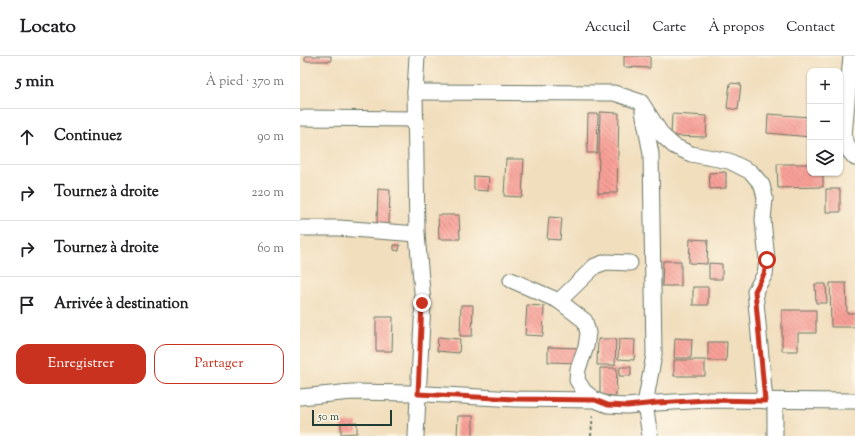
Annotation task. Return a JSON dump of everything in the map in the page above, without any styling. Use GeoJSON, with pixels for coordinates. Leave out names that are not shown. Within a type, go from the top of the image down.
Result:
{"type":"FeatureCollection","features":[{"type":"Feature","properties":{"kind":"street"},"geometry":{"type":"LineString","coordinates":[[416,436],[422,303],[417,234],[415,92],[417,56]]}},
{"type":"Feature","properties":{"kind":"street"},"geometry":{"type":"LineString","coordinates":[[852,56],[844,136],[850,152],[855,158]]}},
{"type":"Feature","properties":{"kind":"street"},"geometry":{"type":"LineString","coordinates":[[415,92],[614,92],[641,102],[662,135],[674,146],[692,154],[729,161],[751,172],[762,185],[765,198],[763,220],[767,260],[764,274],[755,291],[775,436]]}},
{"type":"Feature","properties":{"kind":"street"},"geometry":{"type":"LineString","coordinates":[[641,102],[651,154],[654,355],[645,404],[650,436]]}},
{"type":"Feature","properties":{"kind":"street"},"geometry":{"type":"LineString","coordinates":[[300,118],[416,119]]}},
{"type":"Feature","properties":{"kind":"street"},"geometry":{"type":"LineString","coordinates":[[300,228],[339,228],[417,234]]}},
{"type":"Feature","properties":{"kind":"street"},"geometry":{"type":"LineString","coordinates":[[560,301],[595,266],[606,262],[630,263]]}},
{"type":"Feature","properties":{"kind":"street"},"geometry":{"type":"LineString","coordinates":[[511,280],[560,301],[585,322],[588,333],[584,353],[578,369],[577,380],[584,392],[595,400],[608,405],[620,406],[707,400],[855,401]]}},
{"type":"Feature","properties":{"kind":"street"},"geometry":{"type":"LineString","coordinates":[[300,397],[352,392],[410,393],[515,399],[595,400]]}},
{"type":"Feature","properties":{"kind":"path"},"geometry":{"type":"LineString","coordinates":[[591,436],[595,400]]}},
{"type":"Feature","properties":{"kind":"building"},"geometry":{"type":"Polygon","coordinates":[[[305,56],[331,56],[331,61],[305,61],[305,56]]]}},
{"type":"Feature","properties":{"kind":"building"},"geometry":{"type":"Polygon","coordinates":[[[624,56],[650,56],[650,68],[624,67],[624,56]]]}},
{"type":"Feature","properties":{"kind":"building"},"geometry":{"type":"Polygon","coordinates":[[[730,83],[741,84],[738,110],[727,108],[730,83]]]}},
{"type":"Feature","properties":{"kind":"building"},"geometry":{"type":"Polygon","coordinates":[[[600,112],[619,113],[617,193],[598,193],[600,112]]]}},
{"type":"Feature","properties":{"kind":"building"},"geometry":{"type":"Polygon","coordinates":[[[588,114],[598,114],[597,153],[587,153],[588,114]]]}},
{"type":"Feature","properties":{"kind":"building"},"geometry":{"type":"Polygon","coordinates":[[[672,114],[707,116],[706,137],[671,136],[672,114]]]}},
{"type":"Feature","properties":{"kind":"building"},"geometry":{"type":"Polygon","coordinates":[[[768,114],[807,117],[807,137],[767,133],[768,114]]]}},
{"type":"Feature","properties":{"kind":"building"},"geometry":{"type":"Polygon","coordinates":[[[506,159],[524,159],[522,197],[504,196],[506,159]]]}},
{"type":"Feature","properties":{"kind":"building"},"geometry":{"type":"Polygon","coordinates":[[[777,164],[807,164],[807,176],[823,176],[823,187],[778,188],[777,164]]]}},
{"type":"Feature","properties":{"kind":"building"},"geometry":{"type":"Polygon","coordinates":[[[726,172],[726,188],[710,189],[709,173],[726,172]]]}},
{"type":"Feature","properties":{"kind":"building"},"geometry":{"type":"Polygon","coordinates":[[[474,176],[489,177],[488,191],[474,190],[474,176]]]}},
{"type":"Feature","properties":{"kind":"building"},"geometry":{"type":"Polygon","coordinates":[[[378,189],[390,190],[389,225],[377,224],[378,189]]]}},
{"type":"Feature","properties":{"kind":"building"},"geometry":{"type":"Polygon","coordinates":[[[826,189],[840,189],[840,212],[826,212],[826,189]]]}},
{"type":"Feature","properties":{"kind":"building"},"geometry":{"type":"Polygon","coordinates":[[[438,215],[459,215],[460,239],[439,239],[438,215]]]}},
{"type":"Feature","properties":{"kind":"building"},"geometry":{"type":"Polygon","coordinates":[[[549,217],[562,218],[560,240],[547,239],[549,217]]]}},
{"type":"Feature","properties":{"kind":"building"},"geometry":{"type":"Polygon","coordinates":[[[690,239],[708,240],[707,264],[689,263],[690,239]]]}},
{"type":"Feature","properties":{"kind":"building"},"geometry":{"type":"Polygon","coordinates":[[[394,245],[400,245],[399,251],[394,250],[394,245]]]}},
{"type":"Feature","properties":{"kind":"building"},"geometry":{"type":"Polygon","coordinates":[[[663,261],[681,261],[681,286],[662,286],[663,261]]]}},
{"type":"Feature","properties":{"kind":"building"},"geometry":{"type":"Polygon","coordinates":[[[709,263],[722,264],[722,279],[709,279],[709,263]]]}},
{"type":"Feature","properties":{"kind":"building"},"geometry":{"type":"Polygon","coordinates":[[[830,283],[846,283],[847,313],[855,313],[855,327],[831,327],[830,283]]]}},
{"type":"Feature","properties":{"kind":"building"},"geometry":{"type":"Polygon","coordinates":[[[815,284],[826,284],[827,303],[816,303],[815,284]]]}},
{"type":"Feature","properties":{"kind":"building"},"geometry":{"type":"Polygon","coordinates":[[[693,287],[708,287],[708,305],[693,305],[693,287]]]}},
{"type":"Feature","properties":{"kind":"building"},"geometry":{"type":"Polygon","coordinates":[[[461,305],[473,305],[472,336],[460,336],[461,305]]]}},
{"type":"Feature","properties":{"kind":"building"},"geometry":{"type":"Polygon","coordinates":[[[527,305],[544,306],[543,336],[525,335],[527,305]]]}},
{"type":"Feature","properties":{"kind":"building"},"geometry":{"type":"Polygon","coordinates":[[[782,310],[816,310],[816,333],[798,333],[798,351],[782,351],[782,310]]]}},
{"type":"Feature","properties":{"kind":"building"},"geometry":{"type":"Polygon","coordinates":[[[376,317],[393,317],[392,351],[376,351],[376,317]]]}},
{"type":"Feature","properties":{"kind":"building"},"geometry":{"type":"Polygon","coordinates":[[[438,337],[460,339],[459,353],[437,351],[438,337]]]}},
{"type":"Feature","properties":{"kind":"building"},"geometry":{"type":"Polygon","coordinates":[[[675,338],[692,339],[691,358],[674,358],[675,338]]]}},
{"type":"Feature","properties":{"kind":"building"},"geometry":{"type":"Polygon","coordinates":[[[598,339],[616,339],[615,365],[597,365],[598,339]]]}},
{"type":"Feature","properties":{"kind":"building"},"geometry":{"type":"Polygon","coordinates":[[[619,339],[635,340],[634,360],[618,359],[619,339]]]}},
{"type":"Feature","properties":{"kind":"building"},"geometry":{"type":"Polygon","coordinates":[[[708,342],[727,342],[726,361],[708,361],[708,342]]]}},
{"type":"Feature","properties":{"kind":"building"},"geometry":{"type":"Polygon","coordinates":[[[548,347],[581,348],[580,363],[548,362],[548,347]]]}},
{"type":"Feature","properties":{"kind":"building"},"geometry":{"type":"Polygon","coordinates":[[[674,360],[705,360],[705,376],[674,376],[674,360]]]}},
{"type":"Feature","properties":{"kind":"building"},"geometry":{"type":"Polygon","coordinates":[[[620,367],[631,367],[631,376],[619,376],[620,367]]]}},
{"type":"Feature","properties":{"kind":"building"},"geometry":{"type":"Polygon","coordinates":[[[600,368],[617,368],[616,396],[600,395],[600,368]]]}},
{"type":"Feature","properties":{"kind":"building"},"geometry":{"type":"Polygon","coordinates":[[[458,416],[473,416],[473,436],[457,436],[458,416]]]}},
{"type":"Feature","properties":{"kind":"building"},"geometry":{"type":"Polygon","coordinates":[[[357,422],[357,433],[341,434],[341,423],[357,422]]]}},
{"type":"Feature","properties":{"kind":"route"},"geometry":{"type":"LineString","coordinates":[[422,303],[418,394],[515,399],[595,400],[608,405],[627,406],[707,400],[765,401],[755,291],[764,274],[767,260]]}}]}
